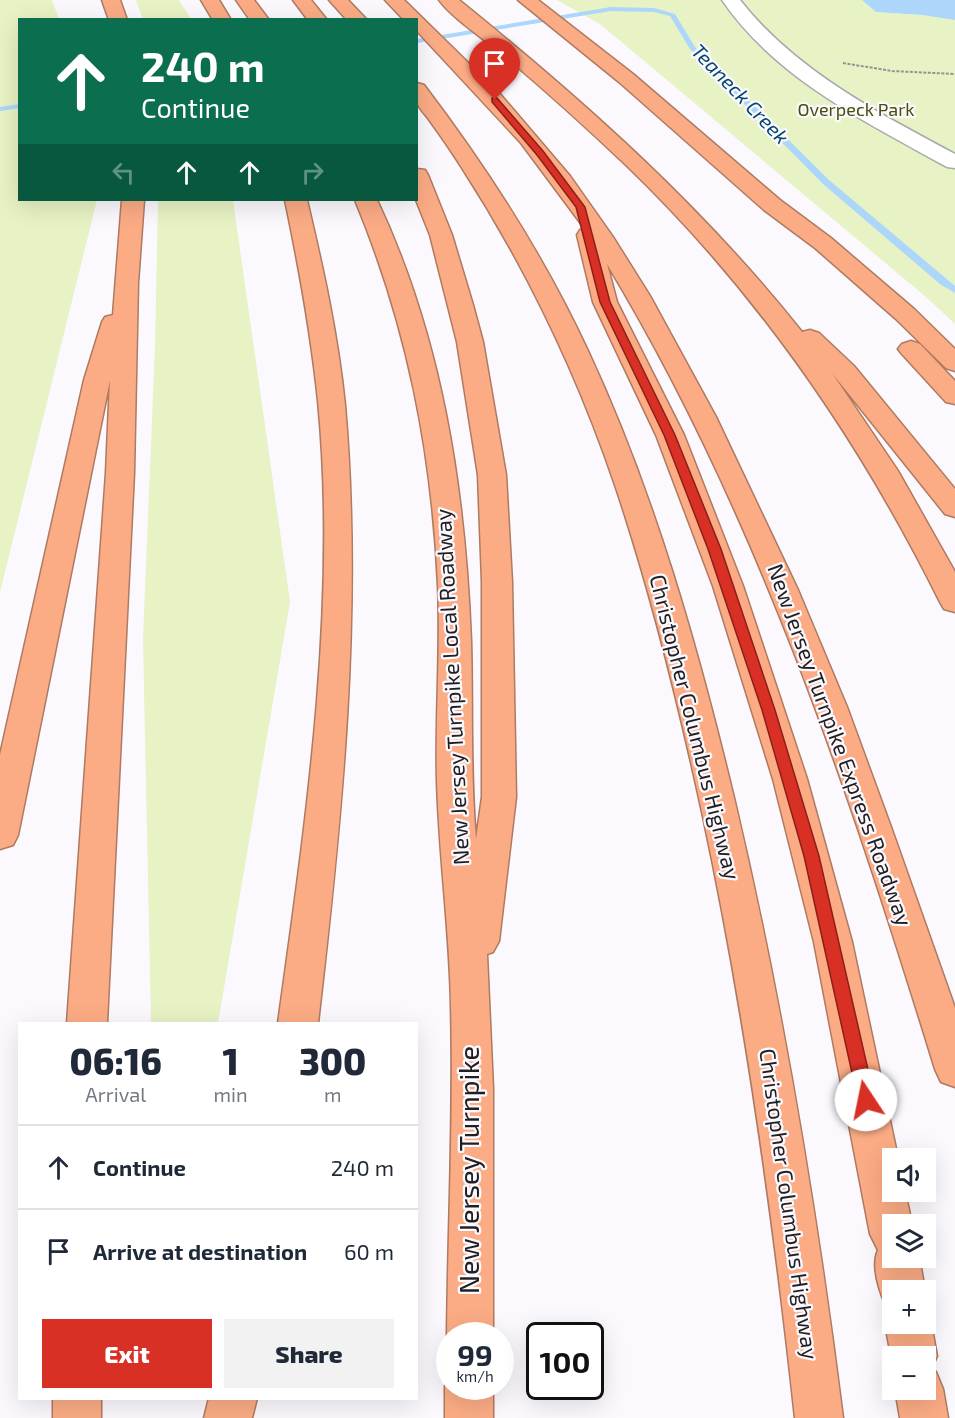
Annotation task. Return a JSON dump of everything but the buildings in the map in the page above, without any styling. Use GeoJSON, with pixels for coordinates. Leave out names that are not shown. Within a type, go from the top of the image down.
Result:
{"type":"FeatureCollection","features":[{"type":"Feature","properties":{"kind":"highway"},"geometry":{"type":"LineString","coordinates":[[111,0],[117,18]]}},
{"type":"Feature","properties":{"kind":"highway"},"geometry":{"type":"LineString","coordinates":[[210,0],[221,18]]}},
{"type":"Feature","properties":{"kind":"highway"},"geometry":{"type":"LineString","coordinates":[[245,0],[258,18]]}},
{"type":"Feature","properties":{"kind":"highway"},"geometry":{"type":"LineString","coordinates":[[302,0],[316,18]]}},
{"type":"Feature","properties":{"kind":"highway"},"geometry":{"type":"LineString","coordinates":[[338,0],[356,18]]}},
{"type":"Feature","properties":{"kind":"highway","name":"New Jersey Turnpike Express Roadway"},"geometry":{"type":"LineString","coordinates":[[394,0],[414,18]]}},
{"type":"Feature","properties":{"kind":"highway"},"geometry":{"type":"LineString","coordinates":[[448,0],[610,139],[739,270],[845,371],[955,508]]}},
{"type":"Feature","properties":{"kind":"highway"},"geometry":{"type":"LineString","coordinates":[[533,5],[677,120],[772,205],[863,278],[955,363]]}},
{"type":"Feature","properties":{"kind":"highway","name":"New Jersey Turnpike Express Roadway"},"geometry":{"type":"LineString","coordinates":[[419,23],[519,128],[581,207],[621,270],[689,388],[734,478],[781,581],[858,781],[955,1069]]}},
{"type":"Feature","properties":{"kind":"highway","name":"Christopher Columbus Highway"},"geometry":{"type":"LineString","coordinates":[[418,90],[489,192],[524,251],[560,320],[611,441],[659,580],[713,782],[748,943],[781,1137],[819,1418]]}},
{"type":"Feature","properties":{"kind":"highway"},"geometry":{"type":"LineString","coordinates":[[418,178],[441,235],[461,305],[470,342],[492,475],[499,797],[471,1005]]}},
{"type":"Feature","properties":{"kind":"highway"},"geometry":{"type":"LineString","coordinates":[[87,1022],[125,381],[126,283],[133,201]]}},
{"type":"Feature","properties":{"kind":"highway"},"geometry":{"type":"LineString","coordinates":[[296,201],[311,266],[325,351],[335,482],[336,532],[331,712],[318,861],[298,1022]]}},
{"type":"Feature","properties":{"kind":"highway","name":"New Jersey Turnpike Local Roadway"},"geometry":{"type":"LineString","coordinates":[[366,201],[384,241],[407,309],[427,387],[442,478],[453,583],[454,798],[471,1005]]}},
{"type":"Feature","properties":{"kind":"highway"},"geometry":{"type":"LineString","coordinates":[[772,205],[807,246],[883,319],[955,396]]}},
{"type":"Feature","properties":{"kind":"highway"},"geometry":{"type":"LineString","coordinates":[[581,207],[605,302],[650,392],[688,480],[728,586],[790,779],[835,952],[888,1214]]}},
{"type":"Feature","properties":{"kind":"highway"},"geometry":{"type":"LineString","coordinates":[[739,270],[815,370],[872,453],[955,602]]}},
{"type":"Feature","properties":{"kind":"highway"},"geometry":{"type":"LineString","coordinates":[[0,835],[97,380],[126,283]]}},
{"type":"Feature","properties":{"kind":"highway","name":"New Jersey Turnpike"},"geometry":{"type":"LineString","coordinates":[[470,1322],[471,1005]]}},
{"type":"Feature","properties":{"kind":"highway"},"geometry":{"type":"LineString","coordinates":[[77,1400],[77,1418]]}},
{"type":"Feature","properties":{"kind":"highway"},"geometry":{"type":"LineString","coordinates":[[228,1418],[232,1400]]}},
{"type":"Feature","properties":{"kind":"highway"},"geometry":{"type":"LineString","coordinates":[[469,1400],[469,1418]]}},
{"type":"Feature","properties":{"kind":"highway"},"geometry":{"type":"LineString","coordinates":[[921,1400],[924,1418]]}},
{"type":"Feature","properties":{"kind":"street"},"geometry":{"type":"LineString","coordinates":[[731,0],[770,45],[801,71],[842,99],[955,162]]}},
{"type":"Feature","properties":{"kind":"path"},"geometry":{"type":"LineString","coordinates":[[840,62],[892,71],[955,74]]}},
{"type":"Feature","properties":{"kind":"green space"},"geometry":{"type":"Polygon","coordinates":[[[0,0],[52,0],[59,18],[18,18],[18,201],[97,201],[0,592],[0,0]]]}},
{"type":"Feature","properties":{"kind":"green space"},"geometry":{"type":"Polygon","coordinates":[[[136,0],[179,0],[190,18],[143,18],[136,0]]]}},
{"type":"Feature","properties":{"kind":"green space","name":"Overpeck Park"},"geometry":{"type":"Polygon","coordinates":[[[557,0],[862,0],[876,12],[955,20],[955,324],[926,297],[600,24],[557,0]]]}},
{"type":"Feature","properties":{"kind":"green space"},"geometry":{"type":"Polygon","coordinates":[[[158,201],[233,201],[290,602],[218,1022],[151,1022],[143,639],[155,346],[158,201]]]}},
{"type":"Feature","properties":{"kind":"water"},"geometry":{"type":"Polygon","coordinates":[[[862,0],[955,0],[955,20],[876,12],[862,0]]]}},
{"type":"Feature","properties":{"kind":"waterway","name":"Teaneck Creek"},"geometry":{"type":"LineString","coordinates":[[418,41],[611,9],[654,10],[673,15],[692,48],[826,182],[955,290]]}},
{"type":"Feature","properties":{"kind":"waterway","name":"Teaneck Creek"},"geometry":{"type":"LineString","coordinates":[[0,109],[18,106]]}},
{"type":"Feature","properties":{"kind":"route"},"geometry":{"type":"LineString","coordinates":[[495,100],[540,153],[581,207],[605,302],[670,435],[728,586],[769,710],[812,856],[854,1036],[866,1100]]}}]}
